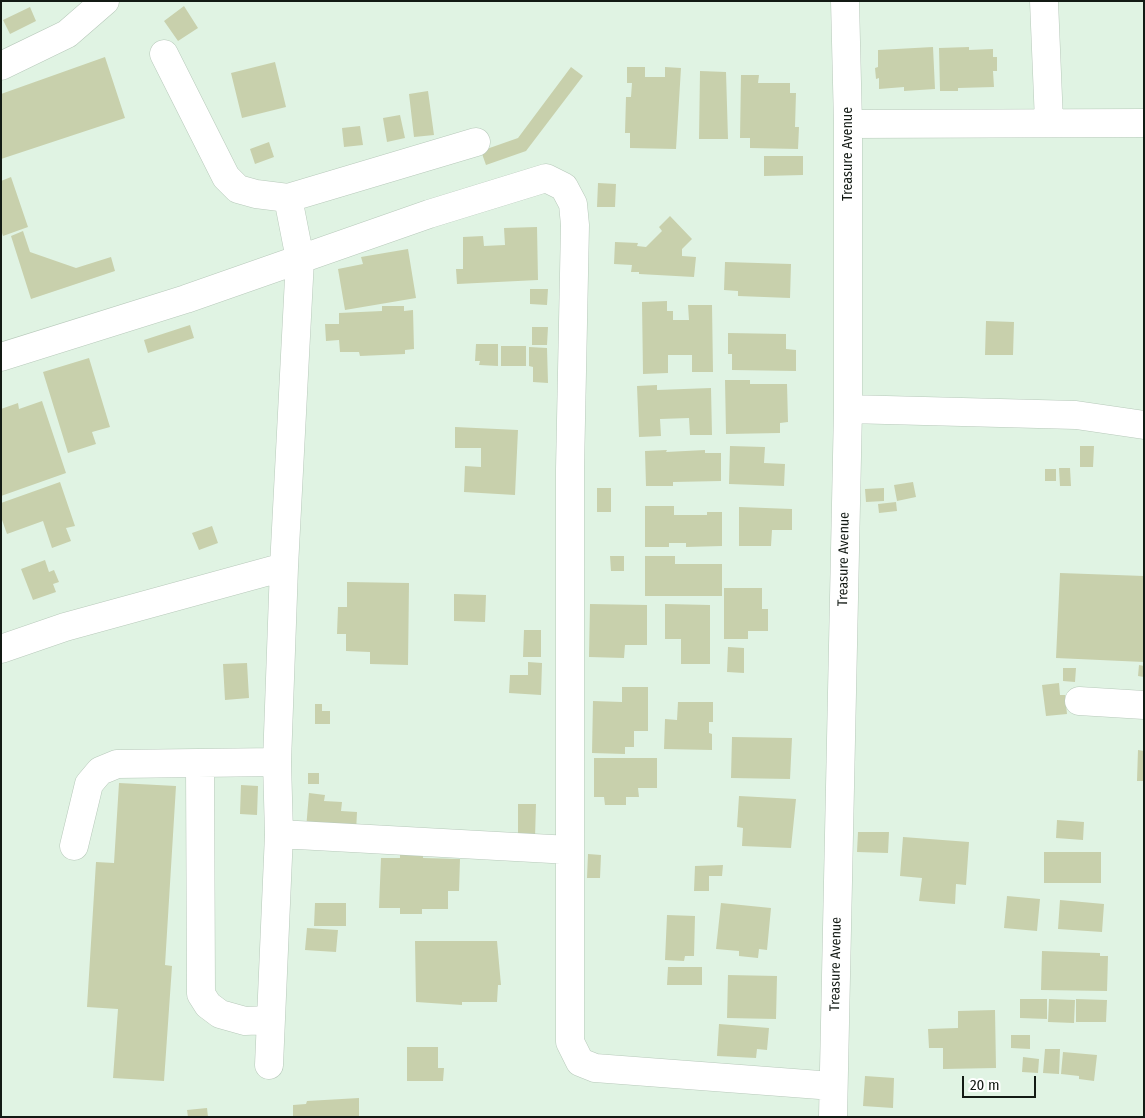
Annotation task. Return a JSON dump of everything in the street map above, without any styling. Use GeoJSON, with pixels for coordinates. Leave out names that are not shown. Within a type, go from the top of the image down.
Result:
{"type":"FeatureCollection","features":[{"type":"Feature","properties":{"kind":"street"},"geometry":{"type":"LineString","coordinates":[[1,66],[67,34],[106,1]]}},
{"type":"Feature","properties":{"kind":"street","name":"Treasure Avenue"},"geometry":{"type":"LineString","coordinates":[[833,1117],[848,409],[848,124],[845,1]]}},
{"type":"Feature","properties":{"kind":"street"},"geometry":{"type":"LineString","coordinates":[[1044,1],[1049,122]]}},
{"type":"Feature","properties":{"kind":"street"},"geometry":{"type":"LineString","coordinates":[[164,54],[226,177],[238,189],[256,194],[288,198],[476,142]]}},
{"type":"Feature","properties":{"kind":"street"},"geometry":{"type":"LineString","coordinates":[[848,124],[1144,123]]}},
{"type":"Feature","properties":{"kind":"street"},"geometry":{"type":"LineString","coordinates":[[1,356],[186,300],[429,214],[546,178],[564,187],[573,204],[575,225],[570,470],[570,1042],[580,1062],[595,1068],[833,1086]]}},
{"type":"Feature","properties":{"kind":"street"},"geometry":{"type":"LineString","coordinates":[[269,1065],[269,1020],[279,834],[277,762],[284,567],[300,259],[288,198]]}},
{"type":"Feature","properties":{"kind":"street"},"geometry":{"type":"LineString","coordinates":[[848,409],[1076,414],[1144,426]]}},
{"type":"Feature","properties":{"kind":"street"},"geometry":{"type":"LineString","coordinates":[[1,649],[65,627],[284,567]]}},
{"type":"Feature","properties":{"kind":"street"},"geometry":{"type":"LineString","coordinates":[[1079,701],[1144,705]]}},
{"type":"Feature","properties":{"kind":"street"},"geometry":{"type":"LineString","coordinates":[[74,846],[89,784],[100,771],[117,764],[200,765],[277,762]]}},
{"type":"Feature","properties":{"kind":"street"},"geometry":{"type":"LineString","coordinates":[[200,765],[201,994],[208,1005],[220,1014],[244,1021],[269,1020]]}},
{"type":"Feature","properties":{"kind":"street"},"geometry":{"type":"LineString","coordinates":[[279,834],[570,850]]}},
{"type":"Feature","properties":{"kind":"building"},"geometry":{"type":"Polygon","coordinates":[[[184,6],[198,28],[178,41],[164,21],[184,6]]]}},
{"type":"Feature","properties":{"kind":"building"},"geometry":{"type":"Polygon","coordinates":[[[30,7],[36,21],[10,34],[3,20],[30,7]]]}},
{"type":"Feature","properties":{"kind":"building"},"geometry":{"type":"Polygon","coordinates":[[[933,47],[935,89],[904,91],[904,87],[879,89],[879,78],[876,79],[875,68],[878,67],[878,50],[933,47]]]}},
{"type":"Feature","properties":{"kind":"building"},"geometry":{"type":"Polygon","coordinates":[[[969,47],[969,50],[993,49],[993,57],[997,57],[997,71],[993,71],[994,87],[958,88],[958,91],[940,91],[939,48],[969,47]]]}},
{"type":"Feature","properties":{"kind":"building"},"geometry":{"type":"Polygon","coordinates":[[[105,57],[125,118],[1,159],[1,94],[105,57]]]}},
{"type":"Feature","properties":{"kind":"building"},"geometry":{"type":"Polygon","coordinates":[[[275,62],[286,107],[242,118],[231,73],[275,62]]]}},
{"type":"Feature","properties":{"kind":"building"},"geometry":{"type":"Polygon","coordinates":[[[571,67],[583,76],[526,151],[486,165],[481,151],[518,138],[571,67]]]}},
{"type":"Feature","properties":{"kind":"building"},"geometry":{"type":"Polygon","coordinates":[[[627,67],[645,67],[645,77],[665,77],[665,67],[681,68],[676,149],[630,148],[630,133],[625,133],[626,97],[631,97],[632,83],[627,83],[627,67]]]}},
{"type":"Feature","properties":{"kind":"building"},"geometry":{"type":"Polygon","coordinates":[[[700,71],[726,72],[728,139],[699,139],[700,71]]]}},
{"type":"Feature","properties":{"kind":"building"},"geometry":{"type":"Polygon","coordinates":[[[741,75],[759,75],[758,83],[790,83],[790,93],[796,93],[795,127],[799,127],[798,149],[750,148],[750,138],[740,138],[741,75]]]}},
{"type":"Feature","properties":{"kind":"building"},"geometry":{"type":"Polygon","coordinates":[[[428,91],[434,135],[414,137],[409,94],[428,91]]]}},
{"type":"Feature","properties":{"kind":"building"},"geometry":{"type":"Polygon","coordinates":[[[400,115],[405,138],[387,142],[383,118],[400,115]]]}},
{"type":"Feature","properties":{"kind":"building"},"geometry":{"type":"Polygon","coordinates":[[[360,126],[363,145],[344,147],[342,128],[360,126]]]}},
{"type":"Feature","properties":{"kind":"building"},"geometry":{"type":"Polygon","coordinates":[[[269,142],[274,157],[255,164],[250,149],[269,142]]]}},
{"type":"Feature","properties":{"kind":"building"},"geometry":{"type":"Polygon","coordinates":[[[764,156],[803,156],[803,175],[764,176],[764,156]]]}},
{"type":"Feature","properties":{"kind":"building"},"geometry":{"type":"Polygon","coordinates":[[[11,177],[28,227],[3,236],[1,230],[1,181],[11,177]]]}},
{"type":"Feature","properties":{"kind":"building"},"geometry":{"type":"Polygon","coordinates":[[[598,183],[616,184],[615,207],[597,207],[598,183]]]}},
{"type":"Feature","properties":{"kind":"building"},"geometry":{"type":"Polygon","coordinates":[[[670,216],[692,239],[682,249],[682,256],[696,257],[694,277],[639,274],[639,272],[631,272],[632,265],[614,264],[615,242],[638,243],[637,246],[646,247],[662,231],[659,227],[670,216]]]}},
{"type":"Feature","properties":{"kind":"building"},"geometry":{"type":"Polygon","coordinates":[[[537,227],[538,280],[457,284],[456,269],[463,269],[463,237],[483,236],[484,246],[505,245],[504,228],[537,227]]]}},
{"type":"Feature","properties":{"kind":"building"},"geometry":{"type":"Polygon","coordinates":[[[23,231],[30,252],[76,268],[111,257],[115,271],[31,299],[11,236],[23,231]]]}},
{"type":"Feature","properties":{"kind":"building"},"geometry":{"type":"Polygon","coordinates":[[[408,249],[416,298],[345,310],[338,269],[363,264],[361,257],[408,249]]]}},
{"type":"Feature","properties":{"kind":"building"},"geometry":{"type":"Polygon","coordinates":[[[725,262],[791,264],[790,298],[738,296],[738,291],[724,290],[725,262]]]}},
{"type":"Feature","properties":{"kind":"building"},"geometry":{"type":"Polygon","coordinates":[[[530,289],[548,289],[547,305],[530,304],[530,289]]]}},
{"type":"Feature","properties":{"kind":"building"},"geometry":{"type":"Polygon","coordinates":[[[667,301],[667,311],[673,311],[673,320],[689,320],[688,305],[712,305],[713,372],[692,372],[692,355],[668,355],[668,373],[643,374],[642,302],[667,301]]]}},
{"type":"Feature","properties":{"kind":"building"},"geometry":{"type":"Polygon","coordinates":[[[382,306],[404,306],[404,311],[413,310],[414,349],[405,350],[405,354],[360,356],[359,352],[340,352],[339,340],[326,341],[325,324],[339,324],[339,313],[382,311],[382,306]]]}},
{"type":"Feature","properties":{"kind":"building"},"geometry":{"type":"Polygon","coordinates":[[[986,321],[1014,322],[1013,355],[985,355],[986,321]]]}},
{"type":"Feature","properties":{"kind":"building"},"geometry":{"type":"Polygon","coordinates":[[[190,325],[194,338],[148,353],[144,340],[190,325]]]}},
{"type":"Feature","properties":{"kind":"building"},"geometry":{"type":"Polygon","coordinates":[[[532,327],[548,327],[547,345],[532,345],[532,327]]]}},
{"type":"Feature","properties":{"kind":"building"},"geometry":{"type":"Polygon","coordinates":[[[728,333],[786,334],[786,349],[796,350],[796,371],[732,370],[732,354],[728,354],[728,333]]]}},
{"type":"Feature","properties":{"kind":"building"},"geometry":{"type":"Polygon","coordinates":[[[476,344],[498,344],[498,366],[479,365],[480,361],[475,361],[476,344]]]}},
{"type":"Feature","properties":{"kind":"building"},"geometry":{"type":"Polygon","coordinates":[[[501,346],[526,346],[526,366],[501,366],[501,346]]]}},
{"type":"Feature","properties":{"kind":"building"},"geometry":{"type":"Polygon","coordinates":[[[529,347],[547,348],[548,383],[533,382],[533,367],[529,366],[529,347]]]}},
{"type":"Feature","properties":{"kind":"building"},"geometry":{"type":"Polygon","coordinates":[[[89,358],[110,427],[92,432],[96,444],[68,453],[43,372],[89,358]]]}},
{"type":"Feature","properties":{"kind":"building"},"geometry":{"type":"Polygon","coordinates":[[[725,380],[750,380],[750,384],[787,384],[788,422],[780,423],[780,433],[726,434],[725,380]]]}},
{"type":"Feature","properties":{"kind":"building"},"geometry":{"type":"Polygon","coordinates":[[[657,385],[657,390],[711,388],[712,435],[690,435],[689,418],[660,419],[661,436],[639,437],[637,386],[657,385]]]}},
{"type":"Feature","properties":{"kind":"building"},"geometry":{"type":"Polygon","coordinates":[[[42,401],[66,473],[1,496],[1,409],[18,403],[19,409],[42,401]]]}},
{"type":"Feature","properties":{"kind":"building"},"geometry":{"type":"Polygon","coordinates":[[[455,427],[518,430],[515,495],[464,492],[465,466],[481,467],[481,448],[455,448],[455,427]]]}},
{"type":"Feature","properties":{"kind":"building"},"geometry":{"type":"Polygon","coordinates":[[[730,446],[765,447],[764,463],[785,464],[784,486],[729,484],[730,446]]]}},
{"type":"Feature","properties":{"kind":"building"},"geometry":{"type":"Polygon","coordinates":[[[1080,446],[1094,446],[1093,467],[1080,467],[1080,446]]]}},
{"type":"Feature","properties":{"kind":"building"},"geometry":{"type":"Polygon","coordinates":[[[667,450],[666,452],[705,450],[705,453],[721,453],[721,481],[673,482],[673,486],[646,486],[645,451],[667,450]]]}},
{"type":"Feature","properties":{"kind":"building"},"geometry":{"type":"Polygon","coordinates":[[[1059,468],[1070,468],[1071,486],[1060,486],[1059,468]]]}},
{"type":"Feature","properties":{"kind":"building"},"geometry":{"type":"Polygon","coordinates":[[[1045,469],[1056,469],[1056,481],[1045,481],[1045,469]]]}},
{"type":"Feature","properties":{"kind":"building"},"geometry":{"type":"Polygon","coordinates":[[[60,482],[75,526],[66,528],[71,541],[52,548],[43,521],[7,534],[1,517],[1,503],[60,482]]]}},
{"type":"Feature","properties":{"kind":"building"},"geometry":{"type":"Polygon","coordinates":[[[913,482],[916,497],[897,501],[894,485],[913,482]]]}},
{"type":"Feature","properties":{"kind":"building"},"geometry":{"type":"Polygon","coordinates":[[[597,488],[611,488],[611,512],[597,512],[597,488]]]}},
{"type":"Feature","properties":{"kind":"building"},"geometry":{"type":"Polygon","coordinates":[[[884,488],[884,501],[866,502],[865,489],[884,488]]]}},
{"type":"Feature","properties":{"kind":"building"},"geometry":{"type":"Polygon","coordinates":[[[896,502],[897,511],[879,513],[878,504],[896,502]]]}},
{"type":"Feature","properties":{"kind":"building"},"geometry":{"type":"Polygon","coordinates":[[[645,506],[674,506],[674,515],[707,515],[707,512],[722,512],[722,546],[686,547],[686,543],[669,543],[669,547],[645,547],[645,506]]]}},
{"type":"Feature","properties":{"kind":"building"},"geometry":{"type":"Polygon","coordinates":[[[739,507],[792,509],[792,530],[772,530],[771,546],[739,546],[739,507]]]}},
{"type":"Feature","properties":{"kind":"building"},"geometry":{"type":"Polygon","coordinates":[[[212,526],[218,543],[199,550],[192,533],[212,526]]]}},
{"type":"Feature","properties":{"kind":"building"},"geometry":{"type":"Polygon","coordinates":[[[610,556],[624,556],[624,571],[611,571],[610,556]]]}},
{"type":"Feature","properties":{"kind":"building"},"geometry":{"type":"Polygon","coordinates":[[[645,556],[675,556],[675,564],[722,564],[722,596],[645,596],[645,556]]]}},
{"type":"Feature","properties":{"kind":"building"},"geometry":{"type":"Polygon","coordinates":[[[45,560],[49,572],[54,570],[59,582],[53,584],[56,592],[33,600],[21,569],[45,560]]]}},
{"type":"Feature","properties":{"kind":"building"},"geometry":{"type":"Polygon","coordinates":[[[1060,573],[1144,576],[1144,662],[1056,658],[1060,573]]]}},
{"type":"Feature","properties":{"kind":"building"},"geometry":{"type":"Polygon","coordinates":[[[347,582],[409,583],[408,665],[370,664],[370,652],[346,651],[346,634],[337,634],[338,607],[347,607],[347,582]]]}},
{"type":"Feature","properties":{"kind":"building"},"geometry":{"type":"Polygon","coordinates":[[[724,588],[762,588],[762,609],[768,609],[768,631],[748,631],[748,639],[724,639],[724,588]]]}},
{"type":"Feature","properties":{"kind":"building"},"geometry":{"type":"Polygon","coordinates":[[[454,594],[486,595],[485,622],[454,621],[454,594]]]}},
{"type":"Feature","properties":{"kind":"building"},"geometry":{"type":"Polygon","coordinates":[[[590,604],[647,605],[647,645],[625,645],[624,658],[589,657],[590,604]]]}},
{"type":"Feature","properties":{"kind":"building"},"geometry":{"type":"Polygon","coordinates":[[[665,604],[710,605],[710,664],[681,664],[681,639],[665,639],[665,604]]]}},
{"type":"Feature","properties":{"kind":"building"},"geometry":{"type":"Polygon","coordinates":[[[524,630],[541,630],[541,657],[523,657],[524,630]]]}},
{"type":"Feature","properties":{"kind":"building"},"geometry":{"type":"Polygon","coordinates":[[[728,647],[744,648],[744,673],[727,672],[728,647]]]}},
{"type":"Feature","properties":{"kind":"building"},"geometry":{"type":"Polygon","coordinates":[[[528,662],[542,663],[541,695],[509,693],[510,675],[528,675],[528,662]]]}},
{"type":"Feature","properties":{"kind":"building"},"geometry":{"type":"Polygon","coordinates":[[[247,663],[249,698],[225,700],[223,664],[247,663]]]}},
{"type":"Feature","properties":{"kind":"building"},"geometry":{"type":"Polygon","coordinates":[[[1139,665],[1144,666],[1144,677],[1138,676],[1139,665]]]}},
{"type":"Feature","properties":{"kind":"building"},"geometry":{"type":"Polygon","coordinates":[[[1063,668],[1076,668],[1075,682],[1063,681],[1063,668]]]}},
{"type":"Feature","properties":{"kind":"building"},"geometry":{"type":"Polygon","coordinates":[[[1059,683],[1060,695],[1065,695],[1067,714],[1046,716],[1042,685],[1059,683]]]}},
{"type":"Feature","properties":{"kind":"building"},"geometry":{"type":"Polygon","coordinates":[[[622,687],[648,687],[648,731],[634,731],[634,747],[625,747],[625,754],[592,753],[593,701],[622,702],[622,687]]]}},
{"type":"Feature","properties":{"kind":"building"},"geometry":{"type":"Polygon","coordinates":[[[678,702],[713,702],[713,722],[709,722],[709,733],[712,734],[712,750],[664,749],[665,719],[677,720],[678,702]]]}},
{"type":"Feature","properties":{"kind":"building"},"geometry":{"type":"Polygon","coordinates":[[[315,704],[322,704],[322,711],[330,711],[330,724],[315,724],[315,704]]]}},
{"type":"Feature","properties":{"kind":"building"},"geometry":{"type":"Polygon","coordinates":[[[732,737],[792,738],[790,779],[731,778],[732,737]]]}},
{"type":"Feature","properties":{"kind":"building"},"geometry":{"type":"Polygon","coordinates":[[[1138,750],[1144,751],[1144,781],[1137,781],[1138,750]]]}},
{"type":"Feature","properties":{"kind":"building"},"geometry":{"type":"Polygon","coordinates":[[[594,758],[657,758],[657,788],[638,788],[639,797],[626,797],[626,805],[605,805],[604,797],[594,797],[594,758]]]}},
{"type":"Feature","properties":{"kind":"building"},"geometry":{"type":"Polygon","coordinates":[[[308,773],[319,773],[319,784],[308,784],[308,773]]]}},
{"type":"Feature","properties":{"kind":"building"},"geometry":{"type":"Polygon","coordinates":[[[119,783],[176,786],[165,965],[172,966],[164,1081],[113,1078],[118,1009],[87,1007],[96,862],[114,863],[119,783]]]}},
{"type":"Feature","properties":{"kind":"building"},"geometry":{"type":"Polygon","coordinates":[[[241,785],[258,786],[257,815],[240,814],[241,785]]]}},
{"type":"Feature","properties":{"kind":"building"},"geometry":{"type":"Polygon","coordinates":[[[309,793],[325,795],[324,801],[342,802],[341,811],[357,812],[356,832],[306,829],[309,793]]]}},
{"type":"Feature","properties":{"kind":"building"},"geometry":{"type":"Polygon","coordinates":[[[739,796],[796,799],[791,848],[742,846],[743,828],[737,827],[739,796]]]}},
{"type":"Feature","properties":{"kind":"building"},"geometry":{"type":"Polygon","coordinates":[[[518,804],[536,804],[535,838],[518,838],[518,804]]]}},
{"type":"Feature","properties":{"kind":"building"},"geometry":{"type":"Polygon","coordinates":[[[1057,820],[1084,822],[1083,840],[1056,838],[1057,820]]]}},
{"type":"Feature","properties":{"kind":"building"},"geometry":{"type":"Polygon","coordinates":[[[858,832],[889,832],[888,853],[857,852],[858,832]]]}},
{"type":"Feature","properties":{"kind":"building"},"geometry":{"type":"Polygon","coordinates":[[[903,837],[969,842],[966,885],[956,884],[955,904],[919,901],[922,878],[900,876],[903,837]]]}},
{"type":"Feature","properties":{"kind":"building"},"geometry":{"type":"Polygon","coordinates":[[[400,851],[423,851],[423,858],[460,859],[459,891],[448,891],[448,909],[422,909],[422,914],[400,914],[400,908],[379,908],[381,858],[400,858],[400,851]]]}},
{"type":"Feature","properties":{"kind":"building"},"geometry":{"type":"Polygon","coordinates":[[[1044,852],[1101,852],[1101,883],[1044,883],[1044,852]]]}},
{"type":"Feature","properties":{"kind":"building"},"geometry":{"type":"Polygon","coordinates":[[[588,854],[601,855],[600,878],[587,878],[588,854]]]}},
{"type":"Feature","properties":{"kind":"building"},"geometry":{"type":"Polygon","coordinates":[[[723,865],[722,876],[709,876],[709,891],[694,891],[695,866],[723,865]]]}},
{"type":"Feature","properties":{"kind":"building"},"geometry":{"type":"Polygon","coordinates":[[[1007,896],[1040,899],[1037,931],[1004,928],[1007,896]]]}},
{"type":"Feature","properties":{"kind":"building"},"geometry":{"type":"Polygon","coordinates":[[[1060,900],[1104,904],[1102,932],[1058,929],[1060,900]]]}},
{"type":"Feature","properties":{"kind":"building"},"geometry":{"type":"Polygon","coordinates":[[[315,903],[346,903],[346,926],[314,926],[315,903]]]}},
{"type":"Feature","properties":{"kind":"building"},"geometry":{"type":"Polygon","coordinates":[[[721,903],[771,908],[767,950],[759,949],[758,958],[739,956],[739,951],[716,949],[721,903]]]}},
{"type":"Feature","properties":{"kind":"building"},"geometry":{"type":"Polygon","coordinates":[[[667,915],[695,916],[694,956],[685,956],[684,961],[665,960],[667,915]]]}},
{"type":"Feature","properties":{"kind":"building"},"geometry":{"type":"Polygon","coordinates":[[[307,928],[338,930],[336,952],[305,950],[307,928]]]}},
{"type":"Feature","properties":{"kind":"building"},"geometry":{"type":"Polygon","coordinates":[[[415,941],[497,941],[501,985],[498,985],[497,1002],[462,1002],[462,1005],[416,1002],[415,941]]]}},
{"type":"Feature","properties":{"kind":"building"},"geometry":{"type":"Polygon","coordinates":[[[1042,951],[1100,953],[1100,956],[1108,956],[1107,991],[1041,990],[1042,951]]]}},
{"type":"Feature","properties":{"kind":"building"},"geometry":{"type":"Polygon","coordinates":[[[668,967],[702,967],[702,985],[667,985],[668,967]]]}},
{"type":"Feature","properties":{"kind":"building"},"geometry":{"type":"Polygon","coordinates":[[[728,975],[777,976],[776,1019],[727,1018],[728,975]]]}},
{"type":"Feature","properties":{"kind":"building"},"geometry":{"type":"Polygon","coordinates":[[[1020,999],[1047,999],[1047,1019],[1020,1018],[1020,999]]]}},
{"type":"Feature","properties":{"kind":"building"},"geometry":{"type":"Polygon","coordinates":[[[1049,999],[1075,1000],[1074,1023],[1048,1022],[1049,999]]]}},
{"type":"Feature","properties":{"kind":"building"},"geometry":{"type":"Polygon","coordinates":[[[1076,999],[1107,1000],[1106,1022],[1076,1022],[1076,999]]]}},
{"type":"Feature","properties":{"kind":"building"},"geometry":{"type":"Polygon","coordinates":[[[995,1010],[996,1068],[943,1069],[943,1048],[929,1048],[928,1029],[958,1028],[958,1011],[995,1010]]]}},
{"type":"Feature","properties":{"kind":"building"},"geometry":{"type":"Polygon","coordinates":[[[719,1024],[769,1028],[767,1050],[757,1049],[756,1058],[717,1056],[719,1024]]]}},
{"type":"Feature","properties":{"kind":"building"},"geometry":{"type":"Polygon","coordinates":[[[1011,1035],[1030,1035],[1030,1049],[1011,1048],[1011,1035]]]}},
{"type":"Feature","properties":{"kind":"building"},"geometry":{"type":"Polygon","coordinates":[[[407,1047],[438,1047],[438,1068],[444,1068],[443,1081],[407,1081],[407,1047]]]}},
{"type":"Feature","properties":{"kind":"building"},"geometry":{"type":"Polygon","coordinates":[[[1045,1049],[1060,1049],[1059,1074],[1043,1073],[1045,1049]]]}},
{"type":"Feature","properties":{"kind":"building"},"geometry":{"type":"Polygon","coordinates":[[[1063,1052],[1097,1055],[1094,1081],[1079,1079],[1079,1076],[1061,1074],[1063,1052]]]}},
{"type":"Feature","properties":{"kind":"building"},"geometry":{"type":"Polygon","coordinates":[[[1023,1057],[1039,1059],[1038,1073],[1022,1072],[1023,1057]]]}},
{"type":"Feature","properties":{"kind":"building"},"geometry":{"type":"Polygon","coordinates":[[[865,1076],[894,1078],[893,1108],[863,1106],[865,1076]]]}},
{"type":"Feature","properties":{"kind":"building"},"geometry":{"type":"Polygon","coordinates":[[[359,1098],[359,1117],[293,1117],[293,1105],[306,1104],[307,1101],[359,1098]]]}},
{"type":"Feature","properties":{"kind":"building"},"geometry":{"type":"Polygon","coordinates":[[[207,1108],[208,1117],[188,1117],[187,1110],[207,1108]]]}}]}
